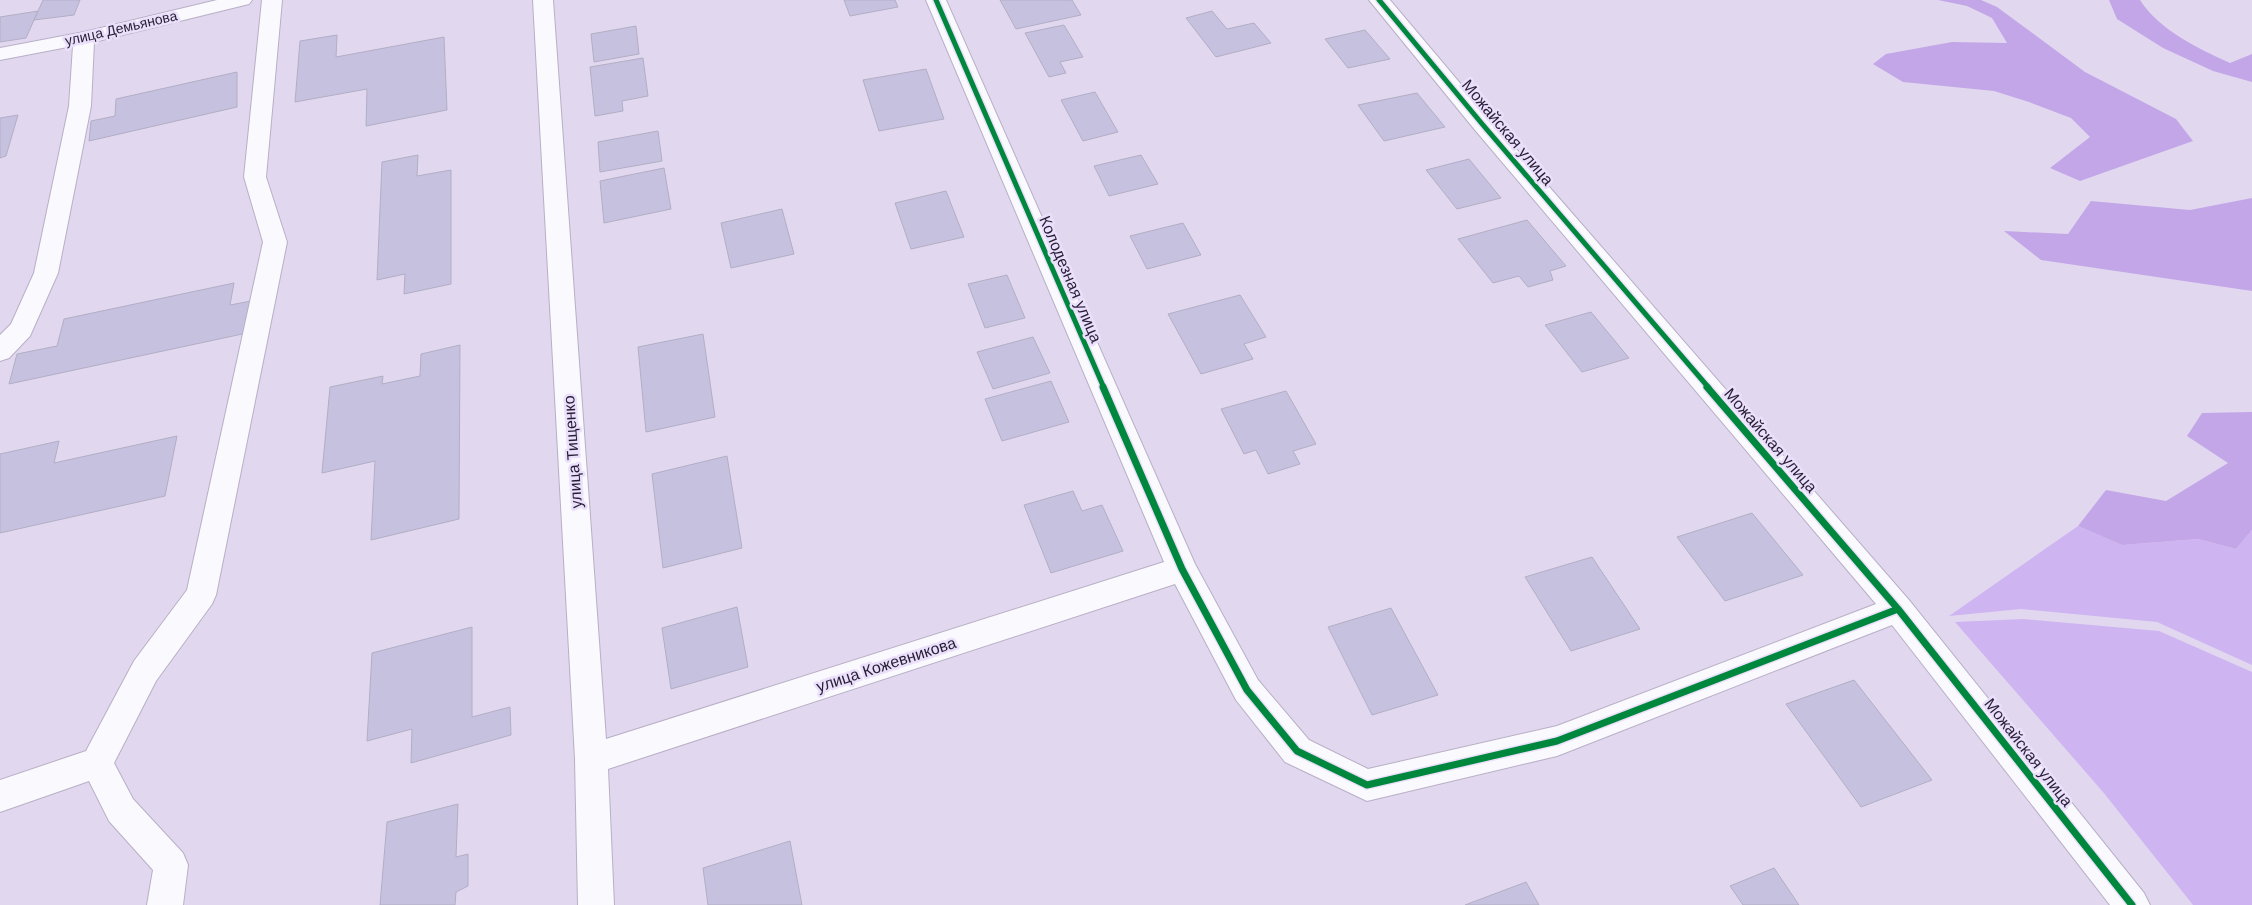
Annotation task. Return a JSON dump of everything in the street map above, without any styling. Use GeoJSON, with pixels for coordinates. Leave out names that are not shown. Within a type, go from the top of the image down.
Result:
{"type":"FeatureCollection","features":[{"type":"Feature","properties":{"kind":"street","name":"улица Демьянова"},"geometry":{"type":"LineString","coordinates":[[0,54],[84,38],[242,0]]}},
{"type":"Feature","properties":{"kind":"street"},"geometry":{"type":"LineString","coordinates":[[0,796],[97,763],[146,671],[201,595],[275,242],[255,177],[272,0]]}},
{"type":"Feature","properties":{"kind":"street","name":"улица Тищенко"},"geometry":{"type":"LineString","coordinates":[[544,0],[590,759],[596,905]]}},
{"type":"Feature","properties":{"kind":"street","name":"Колодезная улица"},"geometry":{"type":"LineString","coordinates":[[936,0],[1182,569],[1248,690],[1297,751],[1367,785],[1557,741],[1898,609]]}},
{"type":"Feature","properties":{"kind":"street","name":"Можайская улица"},"geometry":{"type":"LineString","coordinates":[[1379,0],[1483,125],[1898,609],[2132,905]]}},
{"type":"Feature","properties":{"kind":"street"},"geometry":{"type":"LineString","coordinates":[[0,351],[21,329],[46,273],[80,106],[84,38]]}},
{"type":"Feature","properties":{"kind":"street","name":"улица Кожевникова"},"geometry":{"type":"LineString","coordinates":[[590,759],[1182,569]]}},
{"type":"Feature","properties":{"kind":"street"},"geometry":{"type":"LineString","coordinates":[[97,763],[121,810],[171,865],[165,905]]}},
{"type":"Feature","properties":{"kind":"shaded area"},"geometry":{"type":"Polygon","coordinates":[[[1938,0],[1981,0],[1997,7],[2085,72],[2176,119],[2193,141],[2080,181],[2050,168],[2090,137],[2071,118],[1994,91],[1903,82],[1873,64],[1886,54],[1952,42],[2007,43],[1992,18],[1967,6],[1938,0]]]}},
{"type":"Feature","properties":{"kind":"shaded area"},"geometry":{"type":"Polygon","coordinates":[[[2109,0],[2140,0],[2158,21],[2180,38],[2230,63],[2252,54],[2252,82],[2213,71],[2163,48],[2117,19],[2109,0]]]}},
{"type":"Feature","properties":{"kind":"shaded area"},"geometry":{"type":"Polygon","coordinates":[[[2252,198],[2252,291],[2041,260],[2004,231],[2068,234],[2091,201],[2190,210],[2252,198]]]}},
{"type":"Feature","properties":{"kind":"shaded area"},"geometry":{"type":"Polygon","coordinates":[[[2252,412],[2252,530],[2236,549],[2198,539],[2122,545],[2078,526],[2106,490],[2166,501],[2228,463],[2187,436],[2202,413],[2252,412]]]}},
{"type":"Feature","properties":{"kind":"shaded area"},"geometry":{"type":"Polygon","coordinates":[[[2078,526],[2122,545],[2198,539],[2236,549],[2252,530],[2252,665],[2157,622],[2021,609],[1949,616],[2078,526]]]}},
{"type":"Feature","properties":{"kind":"shaded area"},"geometry":{"type":"Polygon","coordinates":[[[2023,619],[2159,631],[2252,672],[2252,905],[2193,905],[2103,792],[1955,622],[2023,619]]]}},
{"type":"Feature","properties":{"kind":"building"},"geometry":{"type":"Polygon","coordinates":[[[43,0],[80,0],[74,15],[34,20],[43,0]]]}},
{"type":"Feature","properties":{"kind":"building"},"geometry":{"type":"Polygon","coordinates":[[[844,0],[895,0],[898,7],[850,16],[844,0]]]}},
{"type":"Feature","properties":{"kind":"building"},"geometry":{"type":"Polygon","coordinates":[[[1000,0],[1072,0],[1081,15],[1016,29],[1000,0]]]}},
{"type":"Feature","properties":{"kind":"building"},"geometry":{"type":"Polygon","coordinates":[[[38,11],[26,38],[0,42],[0,17],[38,11]]]}},
{"type":"Feature","properties":{"kind":"building"},"geometry":{"type":"Polygon","coordinates":[[[1212,11],[1227,29],[1254,23],[1271,43],[1216,57],[1186,18],[1212,11]]]}},
{"type":"Feature","properties":{"kind":"building"},"geometry":{"type":"Polygon","coordinates":[[[1064,25],[1083,57],[1060,62],[1066,73],[1049,77],[1025,33],[1064,25]]]}},
{"type":"Feature","properties":{"kind":"building"},"geometry":{"type":"Polygon","coordinates":[[[636,26],[639,54],[594,62],[591,34],[636,26]]]}},
{"type":"Feature","properties":{"kind":"building"},"geometry":{"type":"Polygon","coordinates":[[[1365,30],[1390,59],[1348,68],[1325,39],[1365,30]]]}},
{"type":"Feature","properties":{"kind":"building"},"geometry":{"type":"Polygon","coordinates":[[[337,35],[336,57],[444,37],[447,110],[366,126],[367,89],[295,102],[300,41],[337,35]]]}},
{"type":"Feature","properties":{"kind":"building"},"geometry":{"type":"Polygon","coordinates":[[[643,58],[648,96],[622,101],[623,111],[595,116],[590,67],[643,58]]]}},
{"type":"Feature","properties":{"kind":"building"},"geometry":{"type":"Polygon","coordinates":[[[926,69],[944,119],[879,131],[863,80],[926,69]]]}},
{"type":"Feature","properties":{"kind":"building"},"geometry":{"type":"Polygon","coordinates":[[[237,72],[237,107],[89,141],[91,121],[115,116],[116,99],[237,72]]]}},
{"type":"Feature","properties":{"kind":"building"},"geometry":{"type":"Polygon","coordinates":[[[1095,92],[1118,132],[1083,141],[1061,100],[1095,92]]]}},
{"type":"Feature","properties":{"kind":"building"},"geometry":{"type":"Polygon","coordinates":[[[1417,93],[1445,127],[1384,141],[1358,105],[1417,93]]]}},
{"type":"Feature","properties":{"kind":"building"},"geometry":{"type":"Polygon","coordinates":[[[18,115],[6,156],[0,158],[0,118],[18,115]]]}},
{"type":"Feature","properties":{"kind":"building"},"geometry":{"type":"Polygon","coordinates":[[[658,131],[662,161],[600,172],[598,142],[658,131]]]}},
{"type":"Feature","properties":{"kind":"building"},"geometry":{"type":"Polygon","coordinates":[[[418,155],[417,176],[451,170],[451,284],[404,294],[405,274],[377,280],[382,162],[418,155]]]}},
{"type":"Feature","properties":{"kind":"building"},"geometry":{"type":"Polygon","coordinates":[[[1141,155],[1158,184],[1109,196],[1094,166],[1141,155]]]}},
{"type":"Feature","properties":{"kind":"building"},"geometry":{"type":"Polygon","coordinates":[[[1469,159],[1501,198],[1457,209],[1426,170],[1469,159]]]}},
{"type":"Feature","properties":{"kind":"building"},"geometry":{"type":"Polygon","coordinates":[[[664,168],[671,209],[604,223],[600,181],[664,168]]]}},
{"type":"Feature","properties":{"kind":"building"},"geometry":{"type":"Polygon","coordinates":[[[946,191],[964,237],[911,249],[895,203],[946,191]]]}},
{"type":"Feature","properties":{"kind":"building"},"geometry":{"type":"Polygon","coordinates":[[[782,209],[794,254],[731,268],[721,223],[782,209]]]}},
{"type":"Feature","properties":{"kind":"building"},"geometry":{"type":"Polygon","coordinates":[[[1527,220],[1566,266],[1550,271],[1553,280],[1528,287],[1519,276],[1493,283],[1458,239],[1527,220]]]}},
{"type":"Feature","properties":{"kind":"building"},"geometry":{"type":"Polygon","coordinates":[[[1183,223],[1201,255],[1147,269],[1130,236],[1183,223]]]}},
{"type":"Feature","properties":{"kind":"building"},"geometry":{"type":"Polygon","coordinates":[[[1007,275],[1025,318],[985,328],[968,284],[1007,275]]]}},
{"type":"Feature","properties":{"kind":"building"},"geometry":{"type":"Polygon","coordinates":[[[234,283],[230,305],[251,301],[247,333],[9,384],[17,354],[57,346],[64,319],[234,283]]]}},
{"type":"Feature","properties":{"kind":"building"},"geometry":{"type":"Polygon","coordinates":[[[1240,295],[1266,337],[1244,344],[1253,359],[1201,374],[1168,314],[1240,295]]]}},
{"type":"Feature","properties":{"kind":"building"},"geometry":{"type":"Polygon","coordinates":[[[1591,312],[1629,358],[1582,372],[1545,325],[1591,312]]]}},
{"type":"Feature","properties":{"kind":"building"},"geometry":{"type":"Polygon","coordinates":[[[703,334],[715,417],[646,432],[638,347],[703,334]]]}},
{"type":"Feature","properties":{"kind":"building"},"geometry":{"type":"Polygon","coordinates":[[[1033,337],[1050,373],[993,389],[977,352],[1033,337]]]}},
{"type":"Feature","properties":{"kind":"building"},"geometry":{"type":"Polygon","coordinates":[[[460,345],[459,519],[371,540],[375,461],[322,473],[330,387],[383,376],[382,384],[420,376],[421,354],[460,345]]]}},
{"type":"Feature","properties":{"kind":"building"},"geometry":{"type":"Polygon","coordinates":[[[1051,381],[1069,422],[1002,441],[985,399],[1051,381]]]}},
{"type":"Feature","properties":{"kind":"building"},"geometry":{"type":"Polygon","coordinates":[[[1286,391],[1316,444],[1293,451],[1300,464],[1268,474],[1256,450],[1244,454],[1221,409],[1286,391]]]}},
{"type":"Feature","properties":{"kind":"building"},"geometry":{"type":"Polygon","coordinates":[[[177,436],[165,496],[0,533],[0,454],[59,441],[54,463],[177,436]]]}},
{"type":"Feature","properties":{"kind":"building"},"geometry":{"type":"Polygon","coordinates":[[[727,456],[742,548],[663,568],[652,474],[727,456]]]}},
{"type":"Feature","properties":{"kind":"building"},"geometry":{"type":"Polygon","coordinates":[[[1073,491],[1082,511],[1102,505],[1123,551],[1051,573],[1024,505],[1073,491]]]}},
{"type":"Feature","properties":{"kind":"building"},"geometry":{"type":"Polygon","coordinates":[[[1752,513],[1803,575],[1725,601],[1677,537],[1752,513]]]}},
{"type":"Feature","properties":{"kind":"building"},"geometry":{"type":"Polygon","coordinates":[[[1592,557],[1640,629],[1571,651],[1525,577],[1592,557]]]}},
{"type":"Feature","properties":{"kind":"building"},"geometry":{"type":"Polygon","coordinates":[[[737,607],[748,667],[671,689],[662,628],[737,607]]]}},
{"type":"Feature","properties":{"kind":"building"},"geometry":{"type":"Polygon","coordinates":[[[1391,608],[1438,695],[1372,715],[1328,627],[1391,608]]]}},
{"type":"Feature","properties":{"kind":"building"},"geometry":{"type":"Polygon","coordinates":[[[472,627],[472,717],[510,707],[511,735],[411,763],[412,729],[367,741],[372,653],[472,627]]]}},
{"type":"Feature","properties":{"kind":"building"},"geometry":{"type":"Polygon","coordinates":[[[1854,680],[1932,780],[1861,807],[1786,704],[1854,680]]]}},
{"type":"Feature","properties":{"kind":"building"},"geometry":{"type":"Polygon","coordinates":[[[458,804],[456,857],[468,854],[468,886],[456,892],[455,905],[380,905],[387,822],[458,804]]]}},
{"type":"Feature","properties":{"kind":"building"},"geometry":{"type":"Polygon","coordinates":[[[790,841],[802,905],[708,905],[703,868],[790,841]]]}},
{"type":"Feature","properties":{"kind":"building"},"geometry":{"type":"Polygon","coordinates":[[[1774,868],[1799,905],[1743,905],[1730,886],[1774,868]]]}},
{"type":"Feature","properties":{"kind":"building"},"geometry":{"type":"Polygon","coordinates":[[[1526,882],[1539,905],[1465,905],[1526,882]]]}},
{"type":"Feature","properties":{"kind":"cycle path"},"geometry":{"type":"LineString","coordinates":[[936,0],[1182,569],[1247,690],[1297,751],[1367,785],[1557,741],[1898,609]]}},
{"type":"Feature","properties":{"kind":"cycle path"},"geometry":{"type":"LineString","coordinates":[[1379,0],[1483,125],[1898,609],[2132,905]]}}]}
